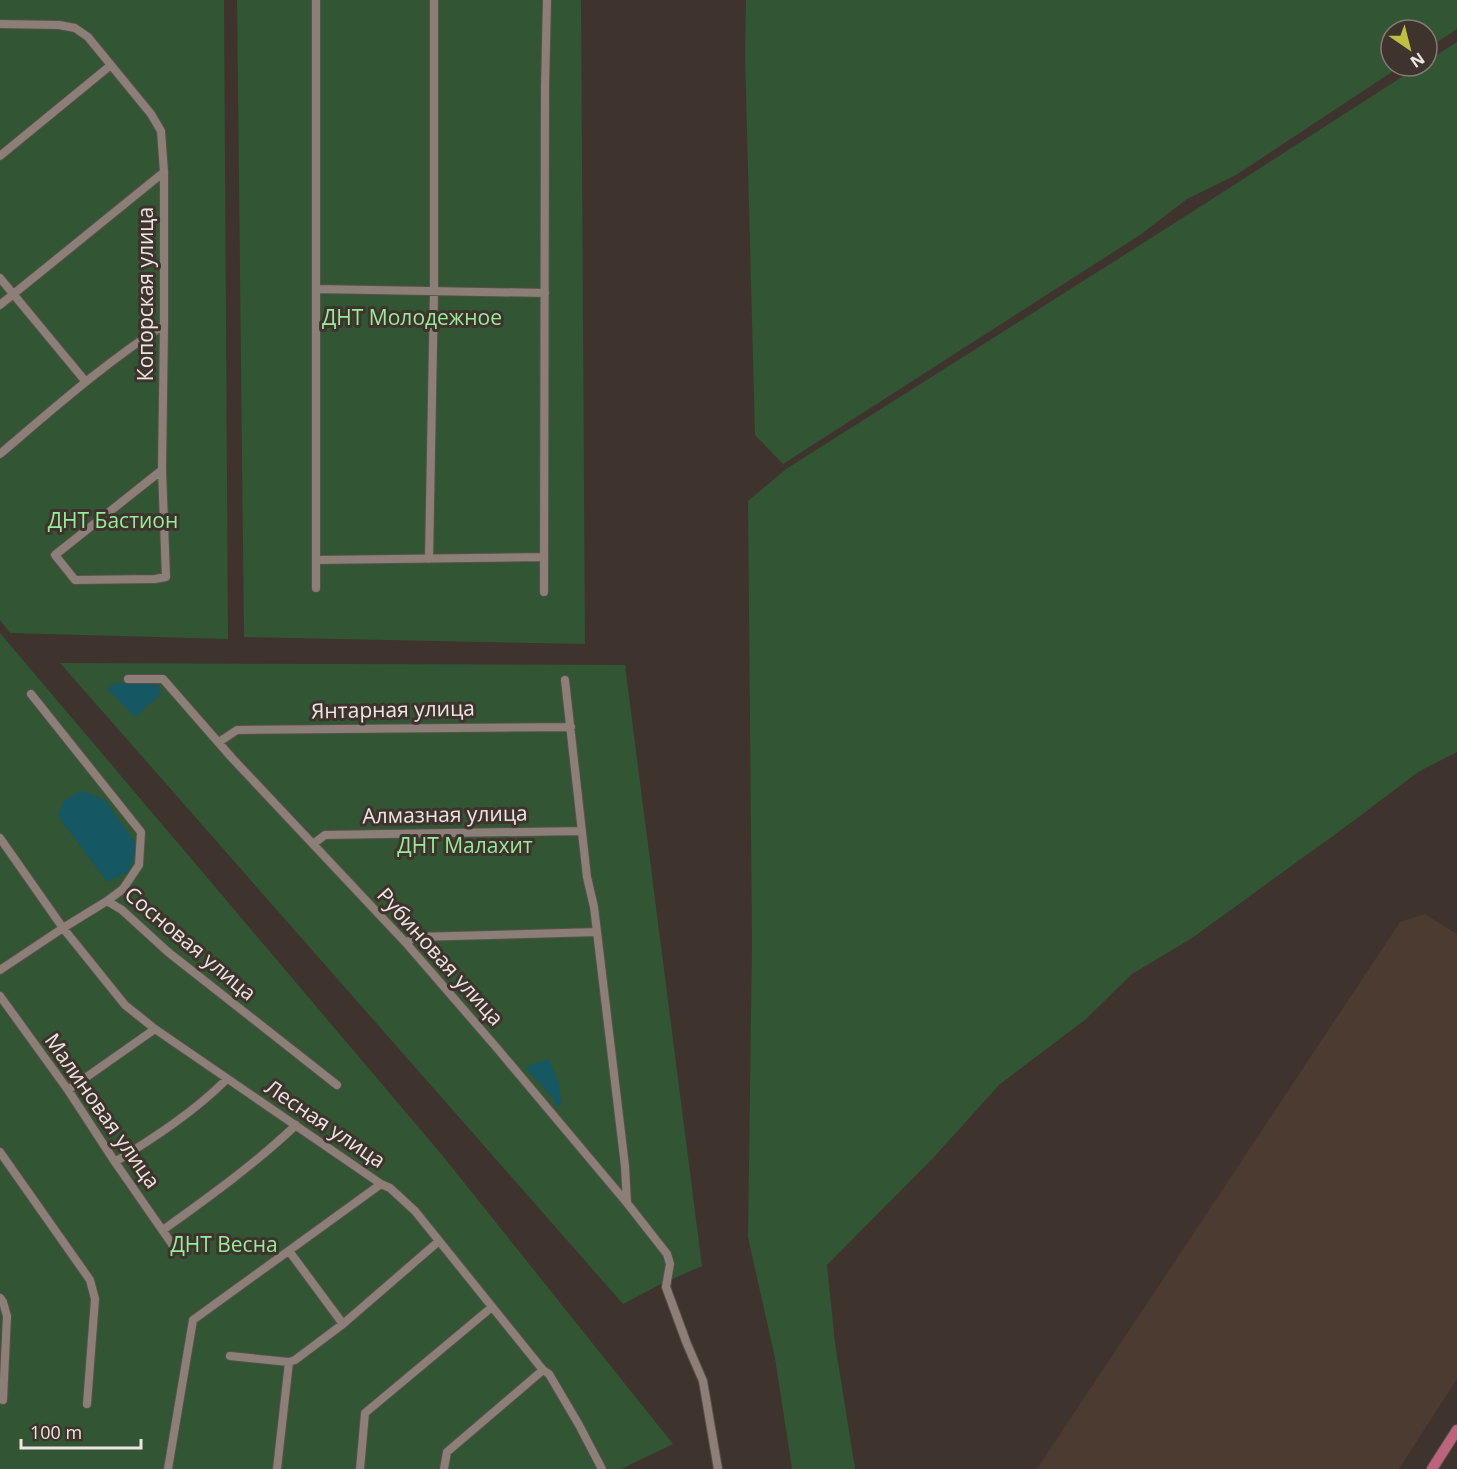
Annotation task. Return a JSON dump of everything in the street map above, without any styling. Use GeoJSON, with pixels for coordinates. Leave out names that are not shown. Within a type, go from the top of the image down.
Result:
{"type":"FeatureCollection","features":[{"type":"Feature","properties":{"kind":"main road"},"geometry":{"type":"LineString","coordinates":[[1432,1469],[1457,1430]]}},
{"type":"Feature","properties":{"kind":"street"},"geometry":{"type":"LineString","coordinates":[[316,0],[316,588]]}},
{"type":"Feature","properties":{"kind":"street"},"geometry":{"type":"LineString","coordinates":[[429,559],[434,291],[434,0]]}},
{"type":"Feature","properties":{"kind":"street"},"geometry":{"type":"LineString","coordinates":[[544,592],[547,0]]}},
{"type":"Feature","properties":{"kind":"street","name":"Копорская улица"},"geometry":{"type":"LineString","coordinates":[[0,24],[59,25],[75,28],[88,37],[152,114],[161,130],[164,172],[162,470],[166,577],[75,580],[55,555],[162,470]]}},
{"type":"Feature","properties":{"kind":"street"},"geometry":{"type":"LineString","coordinates":[[0,156],[111,65]]}},
{"type":"Feature","properties":{"kind":"street"},"geometry":{"type":"LineString","coordinates":[[0,305],[164,172]]}},
{"type":"Feature","properties":{"kind":"street"},"geometry":{"type":"LineString","coordinates":[[0,278],[86,382]]}},
{"type":"Feature","properties":{"kind":"street"},"geometry":{"type":"LineString","coordinates":[[316,289],[545,293]]}},
{"type":"Feature","properties":{"kind":"street"},"geometry":{"type":"LineString","coordinates":[[0,454],[86,382],[164,325]]}},
{"type":"Feature","properties":{"kind":"street"},"geometry":{"type":"LineString","coordinates":[[316,560],[544,557]]}},
{"type":"Feature","properties":{"kind":"street","name":"Рубиновая улица"},"geometry":{"type":"LineString","coordinates":[[128,679],[163,679],[232,758],[406,943],[627,1203],[667,1254],[670,1264],[666,1287],[703,1381],[718,1469]]}},
{"type":"Feature","properties":{"kind":"street"},"geometry":{"type":"LineString","coordinates":[[565,680],[587,877],[597,932],[625,1166],[627,1203]]}},
{"type":"Feature","properties":{"kind":"street","name":"Сосновая улица"},"geometry":{"type":"LineString","coordinates":[[31,694],[141,832],[139,865],[123,889],[107,901],[122,910],[168,952],[337,1085]]}},
{"type":"Feature","properties":{"kind":"street","name":"Янтарная улица"},"geometry":{"type":"LineString","coordinates":[[219,742],[237,730],[571,727]]}},
{"type":"Feature","properties":{"kind":"street","name":"Алмазная улица"},"geometry":{"type":"LineString","coordinates":[[313,844],[325,835],[582,831]]}},
{"type":"Feature","properties":{"kind":"street","name":"Лесная улица"},"geometry":{"type":"LineString","coordinates":[[0,838],[63,928],[125,1005],[155,1029],[390,1188],[415,1211],[543,1370],[549,1374],[579,1425],[599,1468]]}},
{"type":"Feature","properties":{"kind":"street"},"geometry":{"type":"LineString","coordinates":[[0,970],[107,901]]}},
{"type":"Feature","properties":{"kind":"street"},"geometry":{"type":"LineString","coordinates":[[406,943],[415,937],[597,932]]}},
{"type":"Feature","properties":{"kind":"street","name":"Малиновая улица"},"geometry":{"type":"LineString","coordinates":[[0,996],[68,1090],[174,1247]]}},
{"type":"Feature","properties":{"kind":"street"},"geometry":{"type":"LineString","coordinates":[[68,1090],[155,1029]]}},
{"type":"Feature","properties":{"kind":"street"},"geometry":{"type":"LineString","coordinates":[[116,1162],[189,1113],[227,1078]]}},
{"type":"Feature","properties":{"kind":"street"},"geometry":{"type":"LineString","coordinates":[[163,1230],[242,1173],[296,1125]]}},
{"type":"Feature","properties":{"kind":"street"},"geometry":{"type":"LineString","coordinates":[[0,1152],[90,1280],[95,1299],[87,1404]]}},
{"type":"Feature","properties":{"kind":"street"},"geometry":{"type":"LineString","coordinates":[[168,1469],[193,1320],[381,1184]]}},
{"type":"Feature","properties":{"kind":"street"},"geometry":{"type":"LineString","coordinates":[[230,1356],[289,1362],[296,1360],[343,1324],[439,1241]]}},
{"type":"Feature","properties":{"kind":"street"},"geometry":{"type":"LineString","coordinates":[[289,1251],[343,1324]]}},
{"type":"Feature","properties":{"kind":"street"},"geometry":{"type":"LineString","coordinates":[[0,1298],[7,1316],[3,1400]]}},
{"type":"Feature","properties":{"kind":"street"},"geometry":{"type":"LineString","coordinates":[[360,1469],[365,1413],[492,1307]]}},
{"type":"Feature","properties":{"kind":"street"},"geometry":{"type":"LineString","coordinates":[[277,1469],[289,1362]]}},
{"type":"Feature","properties":{"kind":"street"},"geometry":{"type":"LineString","coordinates":[[444,1469],[447,1452],[543,1370]]}},
{"type":"Feature","properties":{"kind":"shaded area"},"geometry":{"type":"Polygon","coordinates":[[[1425,914],[1457,934],[1457,1379],[1399,1469],[1037,1469],[1400,922],[1425,914]]]}},
{"type":"Feature","properties":{"kind":"green space","name":"ДНТ Бастион"},"geometry":{"type":"Polygon","coordinates":[[[0,0],[224,0],[228,639],[10,633],[0,620],[0,0]]]}},
{"type":"Feature","properties":{"kind":"green space","name":"ДНТ Молодежное"},"geometry":{"type":"Polygon","coordinates":[[[237,0],[581,0],[585,644],[244,637],[237,0]]]}},
{"type":"Feature","properties":{"kind":"green space"},"geometry":{"type":"Polygon","coordinates":[[[746,0],[1457,0],[1457,29],[1439,41],[1439,18],[1379,18],[1379,78],[1383,78],[1236,175],[1187,199],[1140,235],[783,464],[755,435],[745,54],[746,0]]]}},
{"type":"Feature","properties":{"kind":"green space"},"geometry":{"type":"Polygon","coordinates":[[[1457,42],[1457,752],[1418,772],[1192,938],[1132,974],[1086,1019],[999,1085],[934,1157],[827,1265],[835,1343],[855,1469],[792,1469],[775,1358],[748,1237],[752,941],[748,501],[786,469],[1400,78],[1439,78],[1439,53],[1457,42]]]}},
{"type":"Feature","properties":{"kind":"green space","name":"ДНТ Весна"},"geometry":{"type":"Polygon","coordinates":[[[0,633],[442,1155],[673,1444],[621,1469],[0,1469],[0,633]]]}},
{"type":"Feature","properties":{"kind":"green space","name":"ДНТ Малахит"},"geometry":{"type":"Polygon","coordinates":[[[60,663],[625,665],[702,1266],[623,1304],[60,663]]]}},
{"type":"Feature","properties":{"kind":"water"},"geometry":{"type":"Polygon","coordinates":[[[118,683],[158,685],[161,694],[135,717],[108,690],[109,686],[118,683]]]}},
{"type":"Feature","properties":{"kind":"water"},"geometry":{"type":"Polygon","coordinates":[[[80,791],[105,800],[136,844],[135,857],[128,872],[107,882],[58,816],[64,801],[80,791]]]}},
{"type":"Feature","properties":{"kind":"water"},"geometry":{"type":"Polygon","coordinates":[[[549,1059],[559,1084],[561,1105],[557,1107],[552,1097],[526,1068],[549,1059]]]}}]}
